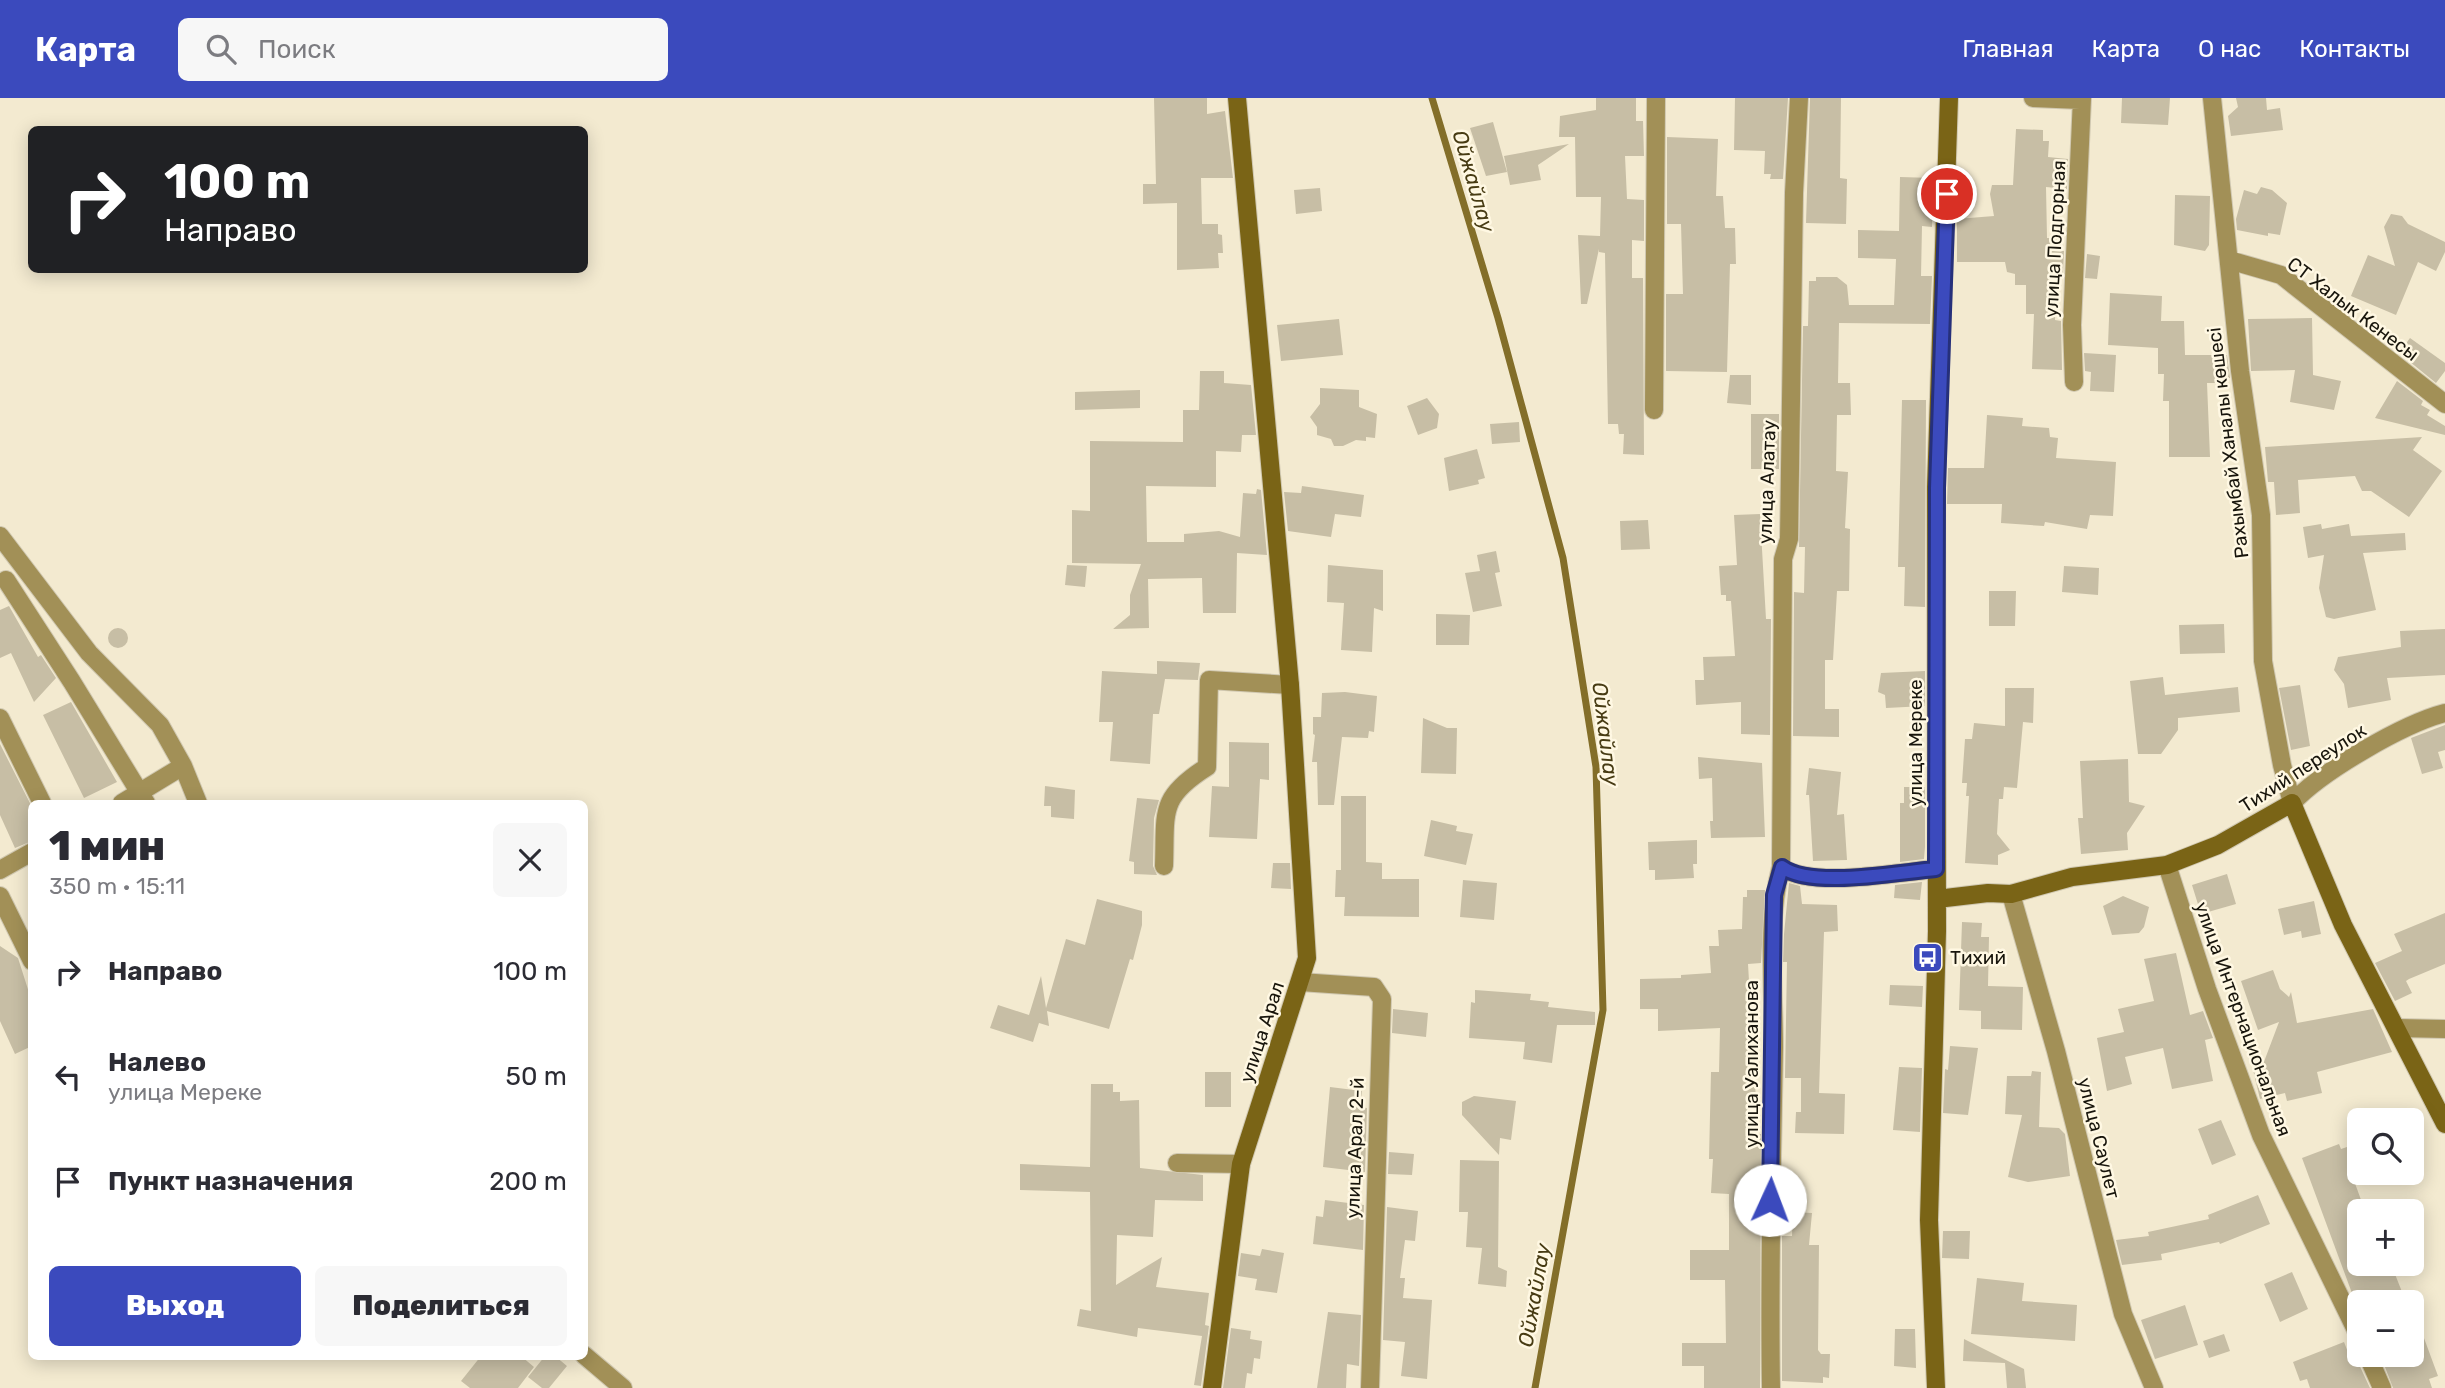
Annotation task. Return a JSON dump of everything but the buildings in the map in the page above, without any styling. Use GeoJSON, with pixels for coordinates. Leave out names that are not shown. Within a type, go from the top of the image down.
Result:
{"type":"FeatureCollection","features":[{"type":"Feature","properties":{"kind":"street","name":"улица Арал"},"geometry":{"type":"LineString","coordinates":[[1212,1388],[1241,1164],[1307,958],[1290,685],[1237,98]]}},
{"type":"Feature","properties":{"kind":"street"},"geometry":{"type":"LineString","coordinates":[[1654,410],[1656,98]]}},
{"type":"Feature","properties":{"kind":"street","name":"улица Алатау"},"geometry":{"type":"LineString","coordinates":[[1782,867],[1783,559],[1789,539],[1794,193],[1799,98]]}},
{"type":"Feature","properties":{"kind":"street","name":"улица Мереке"},"geometry":{"type":"LineString","coordinates":[[1936,1388],[1929,1220],[1937,899],[1937,488],[1949,98]]}},
{"type":"Feature","properties":{"kind":"street"},"geometry":{"type":"LineString","coordinates":[[2033,98],[2081,99]]}},
{"type":"Feature","properties":{"kind":"street","name":"Рахымбай Ханалы көшесі"},"geometry":{"type":"LineString","coordinates":[[2212,98],[2240,371],[2261,515],[2263,661],[2278,744],[2292,803],[2343,925],[2445,1124]]}},
{"type":"Feature","properties":{"kind":"street","name":"улица Подгорная"},"geometry":{"type":"LineString","coordinates":[[2074,382],[2071,325],[2080,186],[2081,99]]}},
{"type":"Feature","properties":{"kind":"street","name":"СТ Халык Кенесы"},"geometry":{"type":"LineString","coordinates":[[2230,260],[2281,275],[2445,404]]}},
{"type":"Feature","properties":{"kind":"street"},"geometry":{"type":"LineString","coordinates":[[0,536],[89,653],[160,725],[183,766],[197,800]]}},
{"type":"Feature","properties":{"kind":"street"},"geometry":{"type":"LineString","coordinates":[[6,580],[144,799],[183,766]]}},
{"type":"Feature","properties":{"kind":"street"},"geometry":{"type":"LineString","coordinates":[[1164,866],[1168,804],[1177,787],[1207,767],[1209,680],[1290,685]]}},
{"type":"Feature","properties":{"kind":"street","name":"Тихий переулок"},"geometry":{"type":"LineString","coordinates":[[1937,899],[1988,893],[2011,894],[2072,877],[2167,865],[2218,845],[2292,803],[2305,790],[2394,734],[2445,713]]}},
{"type":"Feature","properties":{"kind":"street"},"geometry":{"type":"LineString","coordinates":[[0,718],[41,800]]}},
{"type":"Feature","properties":{"kind":"street"},"geometry":{"type":"LineString","coordinates":[[0,870],[28,854]]}},
{"type":"Feature","properties":{"kind":"street","name":"улица Интернациональная"},"geometry":{"type":"LineString","coordinates":[[2167,865],[2207,989],[2261,1135],[2347,1311]]}},
{"type":"Feature","properties":{"kind":"street"},"geometry":{"type":"LineString","coordinates":[[1782,867],[1792,875],[1814,878],[1936,869]]}},
{"type":"Feature","properties":{"kind":"street","name":"улица Уалиханова"},"geometry":{"type":"LineString","coordinates":[[1772,1388],[1768,1247],[1773,1129],[1773,946],[1774,895],[1782,867]]}},
{"type":"Feature","properties":{"kind":"street","name":"улица Саулет"},"geometry":{"type":"LineString","coordinates":[[2011,894],[2056,1051],[2123,1314],[2154,1388]]}},
{"type":"Feature","properties":{"kind":"street"},"geometry":{"type":"LineString","coordinates":[[0,895],[28,953]]}},
{"type":"Feature","properties":{"kind":"street","name":"улица Арал 2-й"},"geometry":{"type":"LineString","coordinates":[[1300,982],[1374,987],[1382,999],[1370,1388]]}},
{"type":"Feature","properties":{"kind":"street"},"geometry":{"type":"LineString","coordinates":[[2398,1028],[2445,1029]]}},
{"type":"Feature","properties":{"kind":"street"},"geometry":{"type":"LineString","coordinates":[[1177,1163],[1241,1164]]}},
{"type":"Feature","properties":{"kind":"street"},"geometry":{"type":"LineString","coordinates":[[588,1358],[623,1388]]}},
{"type":"Feature","properties":{"kind":"street"},"geometry":{"type":"LineString","coordinates":[[2373,1367],[2382,1388]]}},
{"type":"Feature","properties":{"kind":"waterway","name":"Ойжайлау"},"geometry":{"type":"LineString","coordinates":[[1432,98],[1498,318],[1563,558],[1596,767],[1603,1010],[1535,1388]]}},
{"type":"Feature","properties":{"kind":"place","name":"Тихий"},"geometry":{"type":"Point","coordinates":[1927,957]}},
{"type":"Feature","properties":{"kind":"route"},"geometry":{"type":"LineString","coordinates":[[1770,1200],[1774,895],[1782,867],[1792,875],[1814,878],[1936,869],[1937,488],[1947,194]]}}]}
